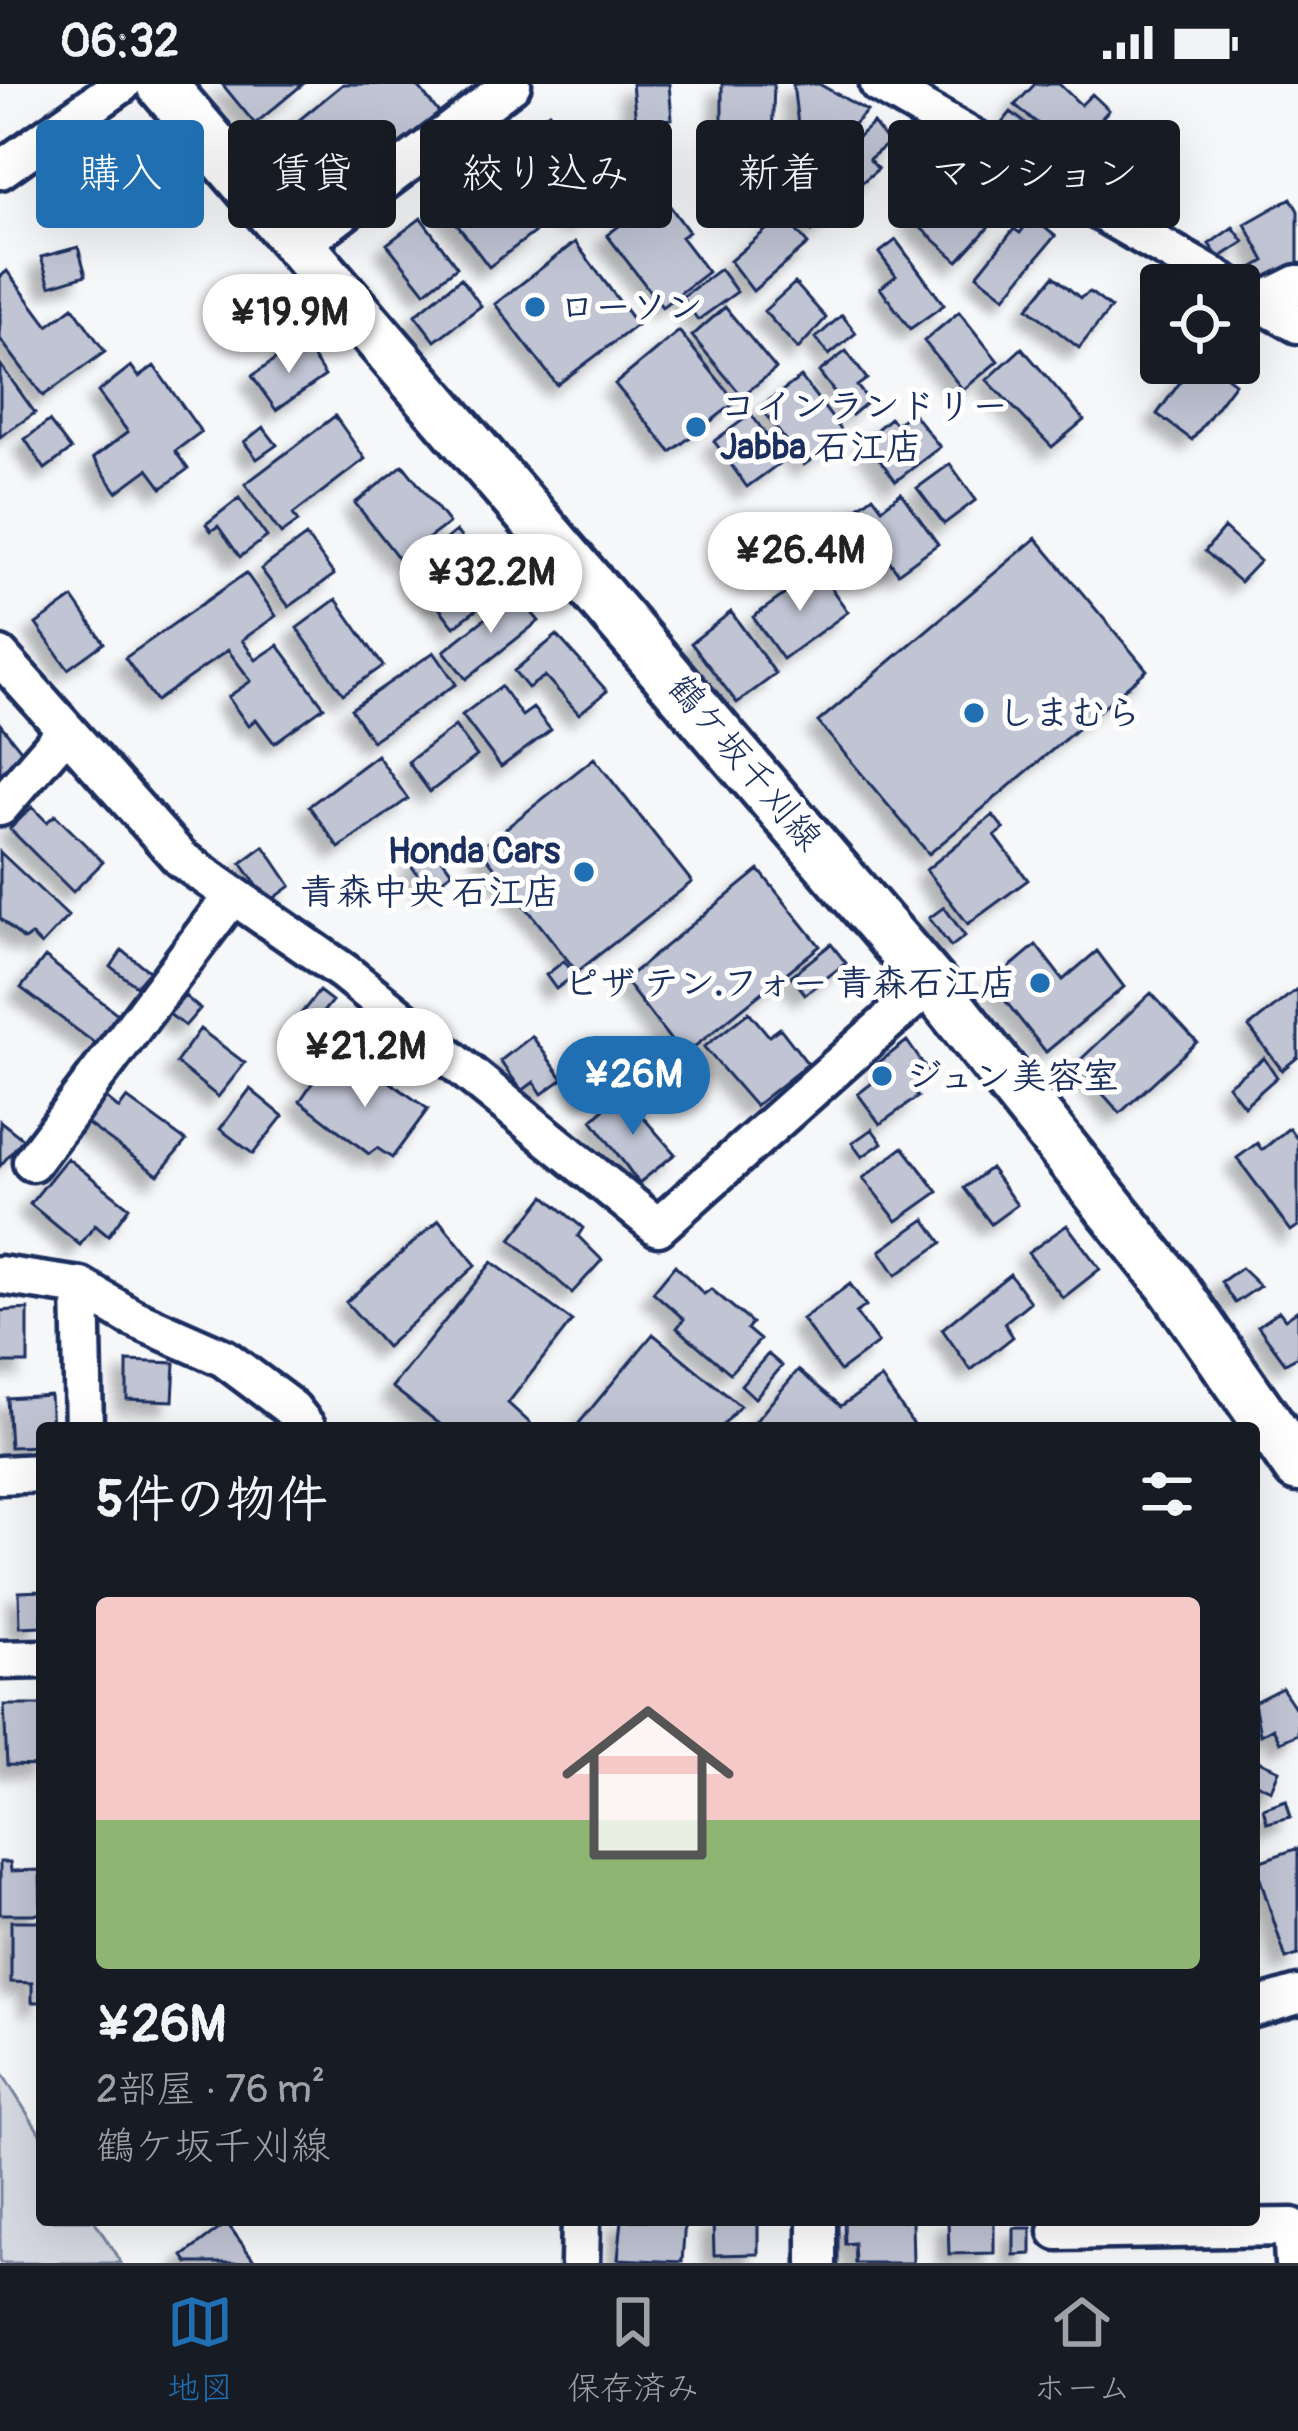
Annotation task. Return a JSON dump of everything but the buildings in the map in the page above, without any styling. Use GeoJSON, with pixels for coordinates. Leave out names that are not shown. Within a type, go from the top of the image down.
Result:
{"type":"FeatureCollection","features":[{"type":"Feature","properties":{"kind":"main road","name":"鶴ケ坂千刈線"},"geometry":{"type":"LineString","coordinates":[[161,84],[303,243],[932,983],[1170,1283],[1298,1467]]}},
{"type":"Feature","properties":{"kind":"street"},"geometry":{"type":"LineString","coordinates":[[0,170],[122,84]]}},
{"type":"Feature","properties":{"kind":"street"},"geometry":{"type":"LineString","coordinates":[[303,243],[512,84]]}},
{"type":"Feature","properties":{"kind":"street"},"geometry":{"type":"LineString","coordinates":[[879,84],[1192,264]]}},
{"type":"Feature","properties":{"kind":"street"},"geometry":{"type":"LineString","coordinates":[[1260,290],[1298,284]]}},
{"type":"Feature","properties":{"kind":"street"},"geometry":{"type":"LineString","coordinates":[[1260,303],[1298,324]]}},
{"type":"Feature","properties":{"kind":"street"},"geometry":{"type":"LineString","coordinates":[[0,656],[181,859],[344,972],[658,1228],[932,983]]}},
{"type":"Feature","properties":{"kind":"street"},"geometry":{"type":"LineString","coordinates":[[0,807],[64,733]]}},
{"type":"Feature","properties":{"kind":"street"},"geometry":{"type":"LineString","coordinates":[[32,1162],[233,895]]}},
{"type":"Feature","properties":{"kind":"street"},"geometry":{"type":"LineString","coordinates":[[0,1275],[81,1287],[131,1317],[224,1358],[302,1422]]}},
{"type":"Feature","properties":{"kind":"street"},"geometry":{"type":"LineString","coordinates":[[81,1287],[84,1422]]}},
{"type":"Feature","properties":{"kind":"street"},"geometry":{"type":"LineString","coordinates":[[0,1475],[36,1473]]}},
{"type":"Feature","properties":{"kind":"street"},"geometry":{"type":"LineString","coordinates":[[0,1660],[36,1659]]}},
{"type":"Feature","properties":{"kind":"street"},"geometry":{"type":"LineString","coordinates":[[1260,2006],[1298,1995]]}},
{"type":"Feature","properties":{"kind":"street"},"geometry":{"type":"LineString","coordinates":[[580,2263],[581,2226]]}},
{"type":"Feature","properties":{"kind":"street"},"geometry":{"type":"LineString","coordinates":[[817,2226],[817,2263]]}},
{"type":"Feature","properties":{"kind":"street"},"geometry":{"type":"LineString","coordinates":[[1059,2238],[1292,2227],[1294,2263]]}},
{"type":"Feature","properties":{"kind":"shaded area"},"geometry":{"type":"Polygon","coordinates":[[[0,2070],[36,2127],[36,2226],[98,2226],[121,2263],[0,2263],[0,2070]]]}},
{"type":"Feature","properties":{"kind":"place","name":"ローソン"},"geometry":{"type":"Point","coordinates":[535,307]}},
{"type":"Feature","properties":{"kind":"place","name":"コインランドリー Jabba 石江店"},"geometry":{"type":"Point","coordinates":[696,427]}},
{"type":"Feature","properties":{"kind":"place","name":"しまむら"},"geometry":{"type":"Point","coordinates":[974,713]}},
{"type":"Feature","properties":{"kind":"place","name":"Honda Cars 青森中央 石江店"},"geometry":{"type":"Point","coordinates":[584,872]}},
{"type":"Feature","properties":{"kind":"place","name":"ピザ テン.フォー 青森石江店"},"geometry":{"type":"Point","coordinates":[1040,983]}},
{"type":"Feature","properties":{"kind":"place","name":"ジュン美容室"},"geometry":{"type":"Point","coordinates":[882,1076]}}]}
